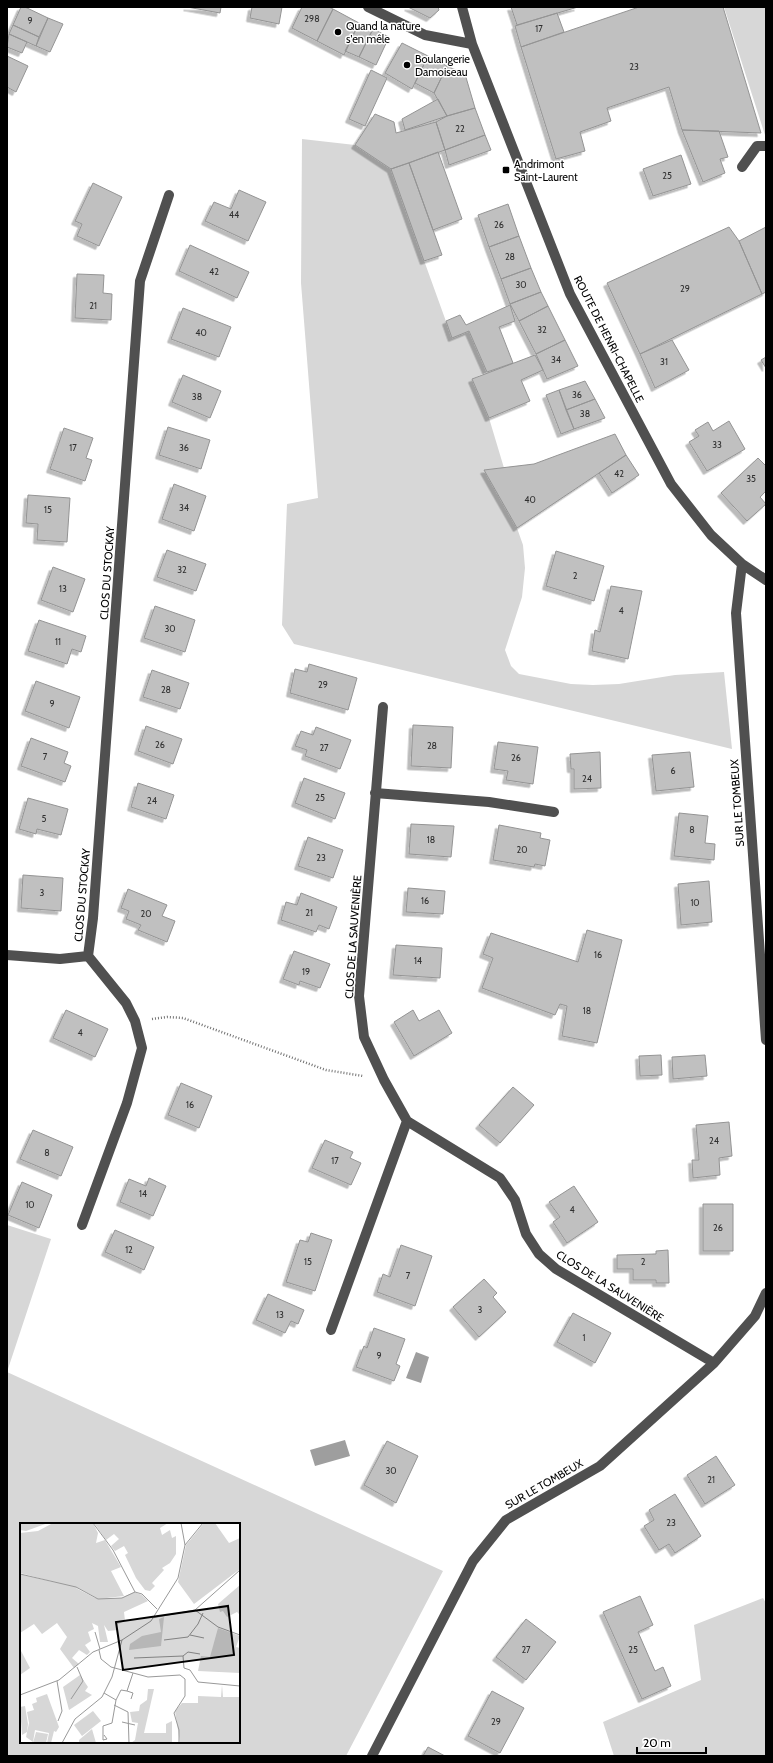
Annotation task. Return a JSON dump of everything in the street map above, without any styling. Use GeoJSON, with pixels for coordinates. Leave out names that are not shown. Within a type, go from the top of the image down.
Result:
{"type":"FeatureCollection","features":[{"type":"Feature","properties":{"kind":"street"},"geometry":{"type":"LineString","coordinates":[[368,7],[425,35],[472,44]]}},
{"type":"Feature","properties":{"kind":"street","name":"ROUTE DE HENRI-CHAPELLE"},"geometry":{"type":"LineString","coordinates":[[462,7],[472,44],[570,294],[671,484],[711,535],[742,564],[766,580]]}},
{"type":"Feature","properties":{"kind":"street"},"geometry":{"type":"LineString","coordinates":[[742,167],[757,146],[766,146]]}},
{"type":"Feature","properties":{"kind":"street","name":"CLOS DU STOCKAY"},"geometry":{"type":"LineString","coordinates":[[82,1225],[126,1103],[142,1048],[135,1021],[126,1003],[88,956],[93,918],[140,281],[169,195]]}},
{"type":"Feature","properties":{"kind":"street","name":"SUR LE TOMBEUX"},"geometry":{"type":"LineString","coordinates":[[742,564],[736,613],[766,1040]]}},
{"type":"Feature","properties":{"kind":"street","name":"CLOS DE LA SAUVENIÈRE"},"geometry":{"type":"LineString","coordinates":[[383,707],[359,996],[364,1037],[384,1080],[407,1121],[500,1178],[515,1200],[526,1234],[539,1254],[556,1269],[714,1363]]}},
{"type":"Feature","properties":{"kind":"street"},"geometry":{"type":"LineString","coordinates":[[375,793],[489,802],[554,812]]}},
{"type":"Feature","properties":{"kind":"street","name":"CLOS DU STOCKAY"},"geometry":{"type":"LineString","coordinates":[[7,956],[60,959],[88,956]]}},
{"type":"Feature","properties":{"kind":"street"},"geometry":{"type":"LineString","coordinates":[[331,1330],[407,1121]]}},
{"type":"Feature","properties":{"kind":"street","name":"SUR LE TOMBEUX"},"geometry":{"type":"LineString","coordinates":[[372,1756],[473,1561],[506,1520],[600,1466],[714,1363],[756,1316],[766,1293]]}},
{"type":"Feature","properties":{"kind":"path"},"geometry":{"type":"LineString","coordinates":[[135,1021],[167,1017],[183,1018],[326,1070],[384,1080]]}},
{"type":"Feature","properties":{"kind":"shaded area"},"geometry":{"type":"Polygon","coordinates":[[[724,7],[766,7],[766,135],[765,135],[724,7]]]}},
{"type":"Feature","properties":{"kind":"shaded area"},"geometry":{"type":"Polygon","coordinates":[[[302,139],[355,145],[391,169],[452,338],[469,331],[487,372],[472,379],[489,418],[504,468],[484,470],[517,528],[523,545],[525,568],[522,597],[505,650],[511,666],[519,674],[571,684],[593,685],[619,684],[675,675],[724,672],[732,749],[294,644],[282,625],[287,504],[318,498],[301,283],[302,139]]]}},
{"type":"Feature","properties":{"kind":"shaded area"},"geometry":{"type":"Polygon","coordinates":[[[7,1225],[51,1239],[7,1372],[7,1225]]]}},
{"type":"Feature","properties":{"kind":"shaded area"},"geometry":{"type":"Polygon","coordinates":[[[416,1352],[429,1357],[421,1383],[406,1378],[416,1352]]]}},
{"type":"Feature","properties":{"kind":"shaded area"},"geometry":{"type":"Polygon","coordinates":[[[7,1372],[443,1571],[346,1756],[7,1756],[7,1372]]]}},
{"type":"Feature","properties":{"kind":"shaded area"},"geometry":{"type":"Polygon","coordinates":[[[345,1440],[350,1456],[315,1466],[310,1450],[345,1440]]]}},
{"type":"Feature","properties":{"kind":"shaded area"},"geometry":{"type":"Polygon","coordinates":[[[763,1598],[766,1603],[766,1756],[614,1756],[603,1722],[701,1680],[694,1625],[763,1598]]]}},
{"type":"Feature","properties":{"kind":"building"},"geometry":{"type":"Polygon","coordinates":[[[21,7],[25,7],[48,18],[39,37],[13,25],[21,7]]]}},
{"type":"Feature","properties":{"kind":"building"},"geometry":{"type":"Polygon","coordinates":[[[187,7],[221,7],[220,13],[187,7]]]}},
{"type":"Feature","properties":{"kind":"building"},"geometry":{"type":"Polygon","coordinates":[[[252,7],[282,7],[279,24],[250,18],[252,7]]]}},
{"type":"Feature","properties":{"kind":"building"},"geometry":{"type":"Polygon","coordinates":[[[302,7],[329,7],[333,9],[317,41],[292,28],[302,7]]]}},
{"type":"Feature","properties":{"kind":"building"},"geometry":{"type":"Polygon","coordinates":[[[408,7],[438,7],[439,10],[430,18],[408,7]]]}},
{"type":"Feature","properties":{"kind":"building"},"geometry":{"type":"Polygon","coordinates":[[[511,7],[578,7],[517,25],[511,7]]]}},
{"type":"Feature","properties":{"kind":"building"},"geometry":{"type":"Polygon","coordinates":[[[639,7],[723,7],[761,133],[682,130],[669,87],[607,108],[611,121],[580,132],[585,151],[556,159],[521,47],[639,7]]]}},
{"type":"Feature","properties":{"kind":"building","name":"Quand la nature s'en mêle"},"geometry":{"type":"Polygon","coordinates":[[[333,9],[359,23],[344,55],[317,41],[333,9]]]}},
{"type":"Feature","properties":{"kind":"building"},"geometry":{"type":"Polygon","coordinates":[[[557,13],[564,32],[521,47],[515,26],[557,13]]]}},
{"type":"Feature","properties":{"kind":"building"},"geometry":{"type":"Polygon","coordinates":[[[48,18],[63,24],[50,52],[36,46],[48,18]]]}},
{"type":"Feature","properties":{"kind":"building"},"geometry":{"type":"Polygon","coordinates":[[[359,23],[373,29],[359,57],[345,51],[359,23]]]}},
{"type":"Feature","properties":{"kind":"building"},"geometry":{"type":"Polygon","coordinates":[[[13,25],[39,37],[36,46],[9,34],[13,25]]]}},
{"type":"Feature","properties":{"kind":"building"},"geometry":{"type":"Polygon","coordinates":[[[373,29],[389,37],[376,65],[359,57],[373,29]]]}},
{"type":"Feature","properties":{"kind":"building"},"geometry":{"type":"Polygon","coordinates":[[[9,34],[27,42],[22,53],[7,47],[9,34]]]}},
{"type":"Feature","properties":{"kind":"building","name":"Boulangerie Damoiseau"},"geometry":{"type":"Polygon","coordinates":[[[402,43],[428,56],[412,89],[385,73],[402,43]]]}},
{"type":"Feature","properties":{"kind":"building"},"geometry":{"type":"Polygon","coordinates":[[[7,56],[28,66],[16,92],[7,87],[7,56]]]}},
{"type":"Feature","properties":{"kind":"building"},"geometry":{"type":"Polygon","coordinates":[[[428,56],[447,66],[434,93],[415,83],[428,56]]]}},
{"type":"Feature","properties":{"kind":"building"},"geometry":{"type":"Polygon","coordinates":[[[447,66],[465,74],[475,108],[447,116],[434,93],[447,66]]]}},
{"type":"Feature","properties":{"kind":"building"},"geometry":{"type":"Polygon","coordinates":[[[371,70],[387,78],[365,126],[349,119],[371,70]]]}},
{"type":"Feature","properties":{"kind":"building"},"geometry":{"type":"Polygon","coordinates":[[[438,99],[447,116],[405,130],[402,119],[438,99]]]}},
{"type":"Feature","properties":{"kind":"building"},"geometry":{"type":"Polygon","coordinates":[[[475,108],[485,135],[445,150],[436,122],[447,116],[475,108]]]}},
{"type":"Feature","properties":{"kind":"building"},"geometry":{"type":"Polygon","coordinates":[[[375,114],[394,122],[396,133],[436,122],[445,150],[391,169],[355,145],[375,114]]]}},
{"type":"Feature","properties":{"kind":"building"},"geometry":{"type":"Polygon","coordinates":[[[682,130],[719,131],[728,157],[720,159],[725,173],[703,182],[682,130]]]}},
{"type":"Feature","properties":{"kind":"building"},"geometry":{"type":"Polygon","coordinates":[[[485,135],[491,150],[449,165],[445,150],[485,135]]]}},
{"type":"Feature","properties":{"kind":"building"},"geometry":{"type":"Polygon","coordinates":[[[438,152],[462,219],[433,230],[409,163],[438,152]]]}},
{"type":"Feature","properties":{"kind":"building"},"geometry":{"type":"Polygon","coordinates":[[[681,155],[691,184],[653,196],[643,169],[681,155]]]}},
{"type":"Feature","properties":{"kind":"building"},"geometry":{"type":"Polygon","coordinates":[[[409,163],[442,255],[424,261],[391,169],[409,163]]]}},
{"type":"Feature","properties":{"kind":"building"},"geometry":{"type":"Polygon","coordinates":[[[93,183],[122,197],[99,246],[77,236],[82,224],[75,221],[93,183]]]}},
{"type":"Feature","properties":{"kind":"building"},"geometry":{"type":"Polygon","coordinates":[[[239,190],[266,202],[248,241],[205,221],[214,202],[231,209],[239,190]]]}},
{"type":"Feature","properties":{"kind":"building"},"geometry":{"type":"Polygon","coordinates":[[[508,204],[519,236],[489,247],[478,215],[508,204]]]}},
{"type":"Feature","properties":{"kind":"building"},"geometry":{"type":"Polygon","coordinates":[[[729,227],[739,241],[762,294],[640,354],[607,283],[729,227]]]}},
{"type":"Feature","properties":{"kind":"building"},"geometry":{"type":"Polygon","coordinates":[[[766,227],[766,292],[762,294],[739,241],[766,227]]]}},
{"type":"Feature","properties":{"kind":"building"},"geometry":{"type":"Polygon","coordinates":[[[519,236],[531,268],[501,279],[489,247],[519,236]]]}},
{"type":"Feature","properties":{"kind":"building"},"geometry":{"type":"Polygon","coordinates":[[[190,245],[249,272],[237,298],[179,271],[190,245]]]}},
{"type":"Feature","properties":{"kind":"building"},"geometry":{"type":"Polygon","coordinates":[[[531,268],[541,292],[510,304],[501,279],[531,268]]]}},
{"type":"Feature","properties":{"kind":"building"},"geometry":{"type":"Polygon","coordinates":[[[77,274],[104,275],[103,293],[112,294],[111,320],[75,318],[77,274]]]}},
{"type":"Feature","properties":{"kind":"building"},"geometry":{"type":"Polygon","coordinates":[[[541,292],[548,306],[519,321],[510,304],[541,292]]]}},
{"type":"Feature","properties":{"kind":"building"},"geometry":{"type":"Polygon","coordinates":[[[510,305],[515,321],[499,327],[513,363],[487,372],[469,331],[452,338],[446,321],[460,315],[466,325],[510,305]]]}},
{"type":"Feature","properties":{"kind":"building"},"geometry":{"type":"Polygon","coordinates":[[[548,306],[565,340],[536,354],[519,321],[548,306]]]}},
{"type":"Feature","properties":{"kind":"building"},"geometry":{"type":"Polygon","coordinates":[[[183,308],[231,327],[219,357],[171,339],[183,308]]]}},
{"type":"Feature","properties":{"kind":"building"},"geometry":{"type":"Polygon","coordinates":[[[565,340],[578,366],[547,379],[536,354],[565,340]]]}},
{"type":"Feature","properties":{"kind":"building"},"geometry":{"type":"Polygon","coordinates":[[[672,340],[689,370],[655,388],[640,354],[672,340]]]}},
{"type":"Feature","properties":{"kind":"building"},"geometry":{"type":"Polygon","coordinates":[[[535,355],[543,370],[521,380],[530,401],[489,418],[472,379],[535,355]]]}},
{"type":"Feature","properties":{"kind":"building"},"geometry":{"type":"Polygon","coordinates":[[[766,357],[766,368],[761,360],[766,357]]]}},
{"type":"Feature","properties":{"kind":"building"},"geometry":{"type":"Polygon","coordinates":[[[183,375],[221,391],[210,418],[172,402],[183,375]]]}},
{"type":"Feature","properties":{"kind":"building"},"geometry":{"type":"Polygon","coordinates":[[[585,381],[595,399],[566,410],[559,390],[585,381]]]}},
{"type":"Feature","properties":{"kind":"building"},"geometry":{"type":"Polygon","coordinates":[[[559,390],[574,429],[561,434],[546,395],[559,390]]]}},
{"type":"Feature","properties":{"kind":"building"},"geometry":{"type":"Polygon","coordinates":[[[595,399],[605,418],[574,429],[566,410],[595,399]]]}},
{"type":"Feature","properties":{"kind":"building"},"geometry":{"type":"Polygon","coordinates":[[[729,421],[745,449],[707,471],[689,442],[699,436],[695,430],[708,422],[713,431],[729,421]]]}},
{"type":"Feature","properties":{"kind":"building"},"geometry":{"type":"Polygon","coordinates":[[[168,427],[210,440],[201,469],[159,455],[168,427]]]}},
{"type":"Feature","properties":{"kind":"building"},"geometry":{"type":"Polygon","coordinates":[[[64,428],[93,438],[86,458],[92,460],[85,481],[50,469],[64,428]]]}},
{"type":"Feature","properties":{"kind":"building"},"geometry":{"type":"Polygon","coordinates":[[[615,434],[626,455],[517,528],[484,470],[534,464],[615,434]]]}},
{"type":"Feature","properties":{"kind":"building"},"geometry":{"type":"Polygon","coordinates":[[[626,455],[639,475],[612,493],[599,473],[626,455]]]}},
{"type":"Feature","properties":{"kind":"building"},"geometry":{"type":"Polygon","coordinates":[[[758,458],[766,466],[766,491],[760,497],[766,504],[747,521],[721,493],[758,458]]]}},
{"type":"Feature","properties":{"kind":"building"},"geometry":{"type":"Polygon","coordinates":[[[174,484],[206,496],[194,531],[162,519],[174,484]]]}},
{"type":"Feature","properties":{"kind":"building"},"geometry":{"type":"Polygon","coordinates":[[[28,495],[70,498],[67,542],[37,540],[38,524],[26,523],[28,495]]]}},
{"type":"Feature","properties":{"kind":"building"},"geometry":{"type":"Polygon","coordinates":[[[167,550],[206,564],[196,591],[157,577],[167,550]]]}},
{"type":"Feature","properties":{"kind":"building"},"geometry":{"type":"Polygon","coordinates":[[[556,551],[604,566],[594,601],[546,586],[556,551]]]}},
{"type":"Feature","properties":{"kind":"building"},"geometry":{"type":"Polygon","coordinates":[[[53,567],[85,579],[73,612],[41,600],[53,567]]]}},
{"type":"Feature","properties":{"kind":"building"},"geometry":{"type":"Polygon","coordinates":[[[611,586],[642,591],[628,659],[592,651],[595,630],[600,632],[611,586]]]}},
{"type":"Feature","properties":{"kind":"building"},"geometry":{"type":"Polygon","coordinates":[[[155,606],[195,620],[185,652],[144,638],[155,606]]]}},
{"type":"Feature","properties":{"kind":"building"},"geometry":{"type":"Polygon","coordinates":[[[39,620],[86,636],[81,652],[72,649],[67,664],[28,651],[39,620]]]}},
{"type":"Feature","properties":{"kind":"building"},"geometry":{"type":"Polygon","coordinates":[[[309,664],[357,678],[348,710],[290,693],[295,669],[307,672],[309,664]]]}},
{"type":"Feature","properties":{"kind":"building"},"geometry":{"type":"Polygon","coordinates":[[[152,670],[189,683],[180,709],[143,697],[152,670]]]}},
{"type":"Feature","properties":{"kind":"building"},"geometry":{"type":"Polygon","coordinates":[[[36,681],[80,697],[69,728],[25,711],[36,681]]]}},
{"type":"Feature","properties":{"kind":"building"},"geometry":{"type":"Polygon","coordinates":[[[413,725],[453,727],[451,768],[411,766],[413,725]]]}},
{"type":"Feature","properties":{"kind":"building"},"geometry":{"type":"Polygon","coordinates":[[[146,726],[182,739],[173,764],[138,751],[146,726]]]}},
{"type":"Feature","properties":{"kind":"building"},"geometry":{"type":"Polygon","coordinates":[[[316,727],[351,740],[340,769],[305,756],[307,750],[295,746],[301,731],[313,735],[316,727]]]}},
{"type":"Feature","properties":{"kind":"building"},"geometry":{"type":"Polygon","coordinates":[[[31,738],[68,752],[64,763],[71,766],[65,782],[21,766],[31,738]]]}},
{"type":"Feature","properties":{"kind":"building"},"geometry":{"type":"Polygon","coordinates":[[[498,742],[538,747],[533,784],[506,780],[508,771],[494,769],[498,742]]]}},
{"type":"Feature","properties":{"kind":"building"},"geometry":{"type":"Polygon","coordinates":[[[600,752],[601,788],[574,789],[574,769],[571,769],[570,754],[600,752]]]}},
{"type":"Feature","properties":{"kind":"building"},"geometry":{"type":"Polygon","coordinates":[[[690,752],[694,787],[656,791],[652,755],[690,752]]]}},
{"type":"Feature","properties":{"kind":"building"},"geometry":{"type":"Polygon","coordinates":[[[304,778],[345,793],[335,819],[295,803],[304,778]]]}},
{"type":"Feature","properties":{"kind":"building"},"geometry":{"type":"Polygon","coordinates":[[[138,783],[174,795],[166,819],[131,807],[138,783]]]}},
{"type":"Feature","properties":{"kind":"building"},"geometry":{"type":"Polygon","coordinates":[[[28,798],[68,809],[61,835],[37,829],[36,834],[19,829],[28,798]]]}},
{"type":"Feature","properties":{"kind":"building"},"geometry":{"type":"Polygon","coordinates":[[[679,813],[708,816],[705,843],[715,844],[714,860],[674,856],[679,813]]]}},
{"type":"Feature","properties":{"kind":"building"},"geometry":{"type":"Polygon","coordinates":[[[411,824],[454,826],[451,857],[409,854],[411,824]]]}},
{"type":"Feature","properties":{"kind":"building"},"geometry":{"type":"Polygon","coordinates":[[[499,825],[541,833],[540,838],[550,840],[545,866],[535,864],[534,867],[493,860],[499,825]]]}},
{"type":"Feature","properties":{"kind":"building"},"geometry":{"type":"Polygon","coordinates":[[[308,837],[343,850],[333,878],[298,866],[308,837]]]}},
{"type":"Feature","properties":{"kind":"building"},"geometry":{"type":"Polygon","coordinates":[[[23,875],[63,878],[61,911],[21,908],[23,875]]]}},
{"type":"Feature","properties":{"kind":"building"},"geometry":{"type":"Polygon","coordinates":[[[709,881],[712,922],[681,925],[678,884],[709,881]]]}},
{"type":"Feature","properties":{"kind":"building"},"geometry":{"type":"Polygon","coordinates":[[[408,888],[445,891],[443,914],[406,912],[408,888]]]}},
{"type":"Feature","properties":{"kind":"building"},"geometry":{"type":"Polygon","coordinates":[[[128,889],[167,905],[162,916],[175,921],[167,942],[138,930],[141,925],[126,919],[129,911],[121,908],[128,889]]]}},
{"type":"Feature","properties":{"kind":"building"},"geometry":{"type":"Polygon","coordinates":[[[301,893],[337,907],[329,929],[319,925],[316,932],[281,920],[286,902],[297,905],[301,893]]]}},
{"type":"Feature","properties":{"kind":"building"},"geometry":{"type":"Polygon","coordinates":[[[587,930],[622,940],[597,1043],[562,1036],[567,1006],[560,1004],[555,1015],[482,988],[493,958],[483,954],[491,933],[578,962],[587,930]]]}},
{"type":"Feature","properties":{"kind":"building"},"geometry":{"type":"Polygon","coordinates":[[[396,945],[442,948],[440,978],[393,975],[396,945]]]}},
{"type":"Feature","properties":{"kind":"building"},"geometry":{"type":"Polygon","coordinates":[[[294,951],[330,964],[320,988],[300,981],[299,985],[283,979],[294,951]]]}},
{"type":"Feature","properties":{"kind":"building"},"geometry":{"type":"Polygon","coordinates":[[[66,1010],[108,1029],[95,1057],[53,1038],[66,1010]]]}},
{"type":"Feature","properties":{"kind":"building"},"geometry":{"type":"Polygon","coordinates":[[[413,1010],[419,1021],[439,1010],[452,1033],[414,1056],[394,1022],[413,1010]]]}},
{"type":"Feature","properties":{"kind":"building"},"geometry":{"type":"Polygon","coordinates":[[[661,1055],[662,1075],[640,1076],[639,1056],[661,1055]]]}},
{"type":"Feature","properties":{"kind":"building"},"geometry":{"type":"Polygon","coordinates":[[[705,1055],[707,1076],[673,1079],[672,1057],[705,1055]]]}},
{"type":"Feature","properties":{"kind":"building"},"geometry":{"type":"Polygon","coordinates":[[[181,1083],[212,1096],[199,1128],[168,1115],[181,1083]]]}},
{"type":"Feature","properties":{"kind":"building"},"geometry":{"type":"Polygon","coordinates":[[[513,1087],[534,1105],[500,1143],[479,1125],[513,1087]]]}},
{"type":"Feature","properties":{"kind":"building"},"geometry":{"type":"Polygon","coordinates":[[[729,1122],[732,1156],[719,1158],[720,1175],[693,1178],[692,1160],[699,1160],[696,1125],[729,1122]]]}},
{"type":"Feature","properties":{"kind":"building"},"geometry":{"type":"Polygon","coordinates":[[[33,1130],[73,1147],[61,1176],[20,1159],[33,1130]]]}},
{"type":"Feature","properties":{"kind":"building"},"geometry":{"type":"Polygon","coordinates":[[[325,1140],[353,1152],[350,1158],[361,1163],[351,1185],[312,1168],[325,1140]]]}},
{"type":"Feature","properties":{"kind":"building"},"geometry":{"type":"Polygon","coordinates":[[[149,1178],[166,1186],[153,1216],[120,1202],[129,1179],[146,1186],[149,1178]]]}},
{"type":"Feature","properties":{"kind":"building"},"geometry":{"type":"Polygon","coordinates":[[[22,1182],[52,1195],[39,1228],[8,1215],[22,1182]]]}},
{"type":"Feature","properties":{"kind":"building"},"geometry":{"type":"Polygon","coordinates":[[[574,1186],[598,1222],[567,1243],[553,1222],[560,1217],[549,1202],[574,1186]]]}},
{"type":"Feature","properties":{"kind":"building"},"geometry":{"type":"Polygon","coordinates":[[[703,1204],[733,1204],[733,1251],[703,1251],[703,1204]]]}},
{"type":"Feature","properties":{"kind":"building"},"geometry":{"type":"Polygon","coordinates":[[[115,1230],[154,1247],[144,1270],[105,1252],[115,1230]]]}},
{"type":"Feature","properties":{"kind":"building"},"geometry":{"type":"Polygon","coordinates":[[[311,1233],[332,1240],[315,1291],[286,1282],[300,1240],[308,1242],[311,1233]]]}},
{"type":"Feature","properties":{"kind":"building"},"geometry":{"type":"Polygon","coordinates":[[[401,1245],[432,1256],[415,1306],[377,1292],[383,1274],[390,1277],[401,1245]]]}},
{"type":"Feature","properties":{"kind":"building"},"geometry":{"type":"Polygon","coordinates":[[[668,1250],[669,1283],[656,1283],[656,1280],[633,1280],[633,1269],[617,1269],[617,1255],[656,1254],[656,1251],[668,1250]]]}},
{"type":"Feature","properties":{"kind":"building"},"geometry":{"type":"Polygon","coordinates":[[[484,1279],[497,1293],[493,1297],[506,1312],[479,1337],[453,1307],[484,1279]]]}},
{"type":"Feature","properties":{"kind":"building"},"geometry":{"type":"Polygon","coordinates":[[[268,1294],[304,1310],[298,1324],[291,1321],[285,1333],[256,1320],[268,1294]]]}},
{"type":"Feature","properties":{"kind":"building"},"geometry":{"type":"Polygon","coordinates":[[[573,1313],[611,1333],[595,1363],[557,1342],[573,1313]]]}},
{"type":"Feature","properties":{"kind":"building"},"geometry":{"type":"Polygon","coordinates":[[[374,1328],[405,1339],[396,1364],[400,1366],[394,1381],[356,1367],[364,1346],[367,1348],[374,1328]]]}},
{"type":"Feature","properties":{"kind":"building"},"geometry":{"type":"Polygon","coordinates":[[[387,1441],[418,1456],[396,1503],[364,1485],[387,1441]]]}},
{"type":"Feature","properties":{"kind":"building"},"geometry":{"type":"Polygon","coordinates":[[[716,1456],[735,1485],[705,1504],[687,1475],[716,1456]]]}},
{"type":"Feature","properties":{"kind":"building"},"geometry":{"type":"Polygon","coordinates":[[[675,1494],[701,1536],[675,1553],[669,1544],[659,1550],[644,1526],[654,1520],[649,1510],[675,1494]]]}},
{"type":"Feature","properties":{"kind":"building"},"geometry":{"type":"Polygon","coordinates":[[[640,1596],[653,1625],[638,1632],[655,1671],[663,1667],[671,1686],[642,1699],[603,1612],[640,1596]]]}},
{"type":"Feature","properties":{"kind":"building"},"geometry":{"type":"Polygon","coordinates":[[[526,1619],[556,1642],[526,1680],[496,1657],[526,1619]]]}},
{"type":"Feature","properties":{"kind":"building"},"geometry":{"type":"Polygon","coordinates":[[[492,1691],[524,1708],[500,1753],[468,1736],[492,1691]]]}},
{"type":"Feature","properties":{"kind":"building"},"geometry":{"type":"Polygon","coordinates":[[[428,1747],[445,1756],[423,1756],[428,1747]]]}},
{"type":"Feature","properties":{"kind":"place","name":"Quand la nature s'en mêle"},"geometry":{"type":"Point","coordinates":[338,32]}},
{"type":"Feature","properties":{"kind":"place","name":"Boulangerie Damoiseau"},"geometry":{"type":"Point","coordinates":[407,65]}},
{"type":"Feature","properties":{"kind":"place","name":"Andrimont Saint-Laurent"},"geometry":{"type":"Point","coordinates":[506,170]}}]}
